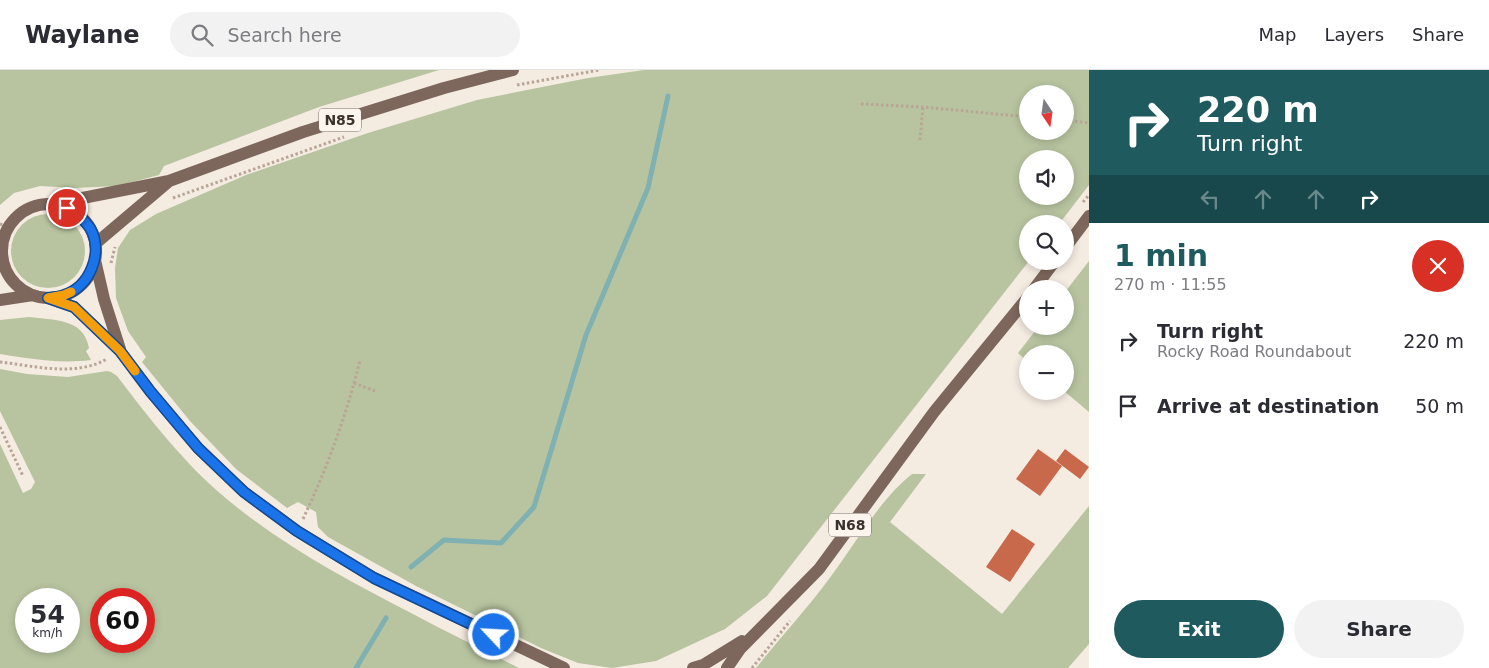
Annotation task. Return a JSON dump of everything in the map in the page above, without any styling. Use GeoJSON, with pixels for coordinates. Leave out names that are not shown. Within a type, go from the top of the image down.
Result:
{"type":"FeatureCollection","features":[{"type":"Feature","properties":{"kind":"main road","name":"N85"},"geometry":{"type":"LineString","coordinates":[[52,204],[67,208],[81,216],[90,229],[95,244],[95,260],[89,275],[78,287],[64,295],[48,298],[33,295],[19,287],[8,275],[2,260],[1,245],[4,226],[26,209],[169,181],[303,132],[444,88],[514,70]]}},
{"type":"Feature","properties":{"kind":"main road","name":"N85"},"geometry":{"type":"LineString","coordinates":[[95,244],[169,181]]}},
{"type":"Feature","properties":{"kind":"main road"},"geometry":{"type":"LineString","coordinates":[[1074,236],[1089,216]]}},
{"type":"Feature","properties":{"kind":"main road"},"geometry":{"type":"LineString","coordinates":[[95,260],[104,299],[120,351]]}},
{"type":"Feature","properties":{"kind":"main road","name":"N85"},"geometry":{"type":"LineString","coordinates":[[0,300],[33,295]]}},
{"type":"Feature","properties":{"kind":"main road"},"geometry":{"type":"LineString","coordinates":[[48,298],[74,307],[120,351],[150,391],[198,448],[244,492],[297,531],[374,578],[564,668]]}},
{"type":"Feature","properties":{"kind":"main road","name":"N68"},"geometry":{"type":"LineString","coordinates":[[727,668],[740,649],[819,569],[934,412],[1019,309]]}},
{"type":"Feature","properties":{"kind":"main road","name":"N68"},"geometry":{"type":"LineString","coordinates":[[693,668],[703,665],[758,630]]}},
{"type":"Feature","properties":{"kind":"path"},"geometry":{"type":"LineString","coordinates":[[512,86],[599,70]]}},
{"type":"Feature","properties":{"kind":"path"},"geometry":{"type":"LineString","coordinates":[[861,104],[923,107],[1019,116]]}},
{"type":"Feature","properties":{"kind":"path"},"geometry":{"type":"LineString","coordinates":[[920,140],[923,107]]}},
{"type":"Feature","properties":{"kind":"path"},"geometry":{"type":"LineString","coordinates":[[1074,121],[1089,123]]}},
{"type":"Feature","properties":{"kind":"path"},"geometry":{"type":"LineString","coordinates":[[168,200],[346,136]]}},
{"type":"Feature","properties":{"kind":"path"},"geometry":{"type":"LineString","coordinates":[[110,266],[116,240]]}},
{"type":"Feature","properties":{"kind":"path"},"geometry":{"type":"LineString","coordinates":[[0,362],[67,369],[96,365],[120,351]]}},
{"type":"Feature","properties":{"kind":"path"},"geometry":{"type":"LineString","coordinates":[[297,531],[320,482],[360,360]]}},
{"type":"Feature","properties":{"kind":"path"},"geometry":{"type":"LineString","coordinates":[[354,383],[375,391]]}},
{"type":"Feature","properties":{"kind":"path"},"geometry":{"type":"LineString","coordinates":[[0,427],[22,476]]}},
{"type":"Feature","properties":{"kind":"green space"},"geometry":{"type":"Polygon","coordinates":[[[0,70],[439,70],[319,107],[164,166],[159,175],[117,186],[75,188],[40,186],[14,193],[0,205],[0,70]]]}},
{"type":"Feature","properties":{"kind":"green space"},"geometry":{"type":"Polygon","coordinates":[[[644,70],[1089,70],[1089,185],[1074,204],[1074,150],[1019,150],[1019,205],[1074,205],[1066,215],[1019,215],[1019,270],[1022,270],[767,596],[725,629],[656,661],[612,668],[578,663],[541,648],[416,586],[328,537],[318,527],[316,512],[298,502],[287,508],[236,469],[190,421],[142,362],[146,357],[128,331],[116,298],[115,268],[118,248],[130,230],[156,214],[246,175],[368,133],[477,100],[588,78],[644,70]]]}},
{"type":"Feature","properties":{"kind":"green space"},"geometry":{"type":"Polygon","coordinates":[[[48,214],[69,220],[79,230],[85,251],[79,272],[69,282],[48,288],[27,282],[17,272],[11,251],[17,230],[27,220],[48,214]]]}},
{"type":"Feature","properties":{"kind":"green space"},"geometry":{"type":"Polygon","coordinates":[[[1089,261],[1089,412],[1074,399],[1074,345],[1024,345],[1032,335],[1074,335],[1074,280],[1089,261]]]}},
{"type":"Feature","properties":{"kind":"green space"},"geometry":{"type":"Polygon","coordinates":[[[29,317],[57,320],[74,326],[86,338],[89,348],[86,351],[91,360],[57,361],[0,354],[0,320],[29,317]]]}},
{"type":"Feature","properties":{"kind":"green space"},"geometry":{"type":"Polygon","coordinates":[[[0,369],[27,374],[68,377],[111,372],[117,376],[197,472],[221,494],[272,533],[354,583],[519,668],[0,668],[0,444],[23,493],[31,489],[35,482],[0,411],[0,369]]]}},
{"type":"Feature","properties":{"kind":"green space"},"geometry":{"type":"Polygon","coordinates":[[[912,474],[926,474],[890,522],[1002,614],[1089,506],[1089,644],[1068,668],[756,668],[820,590],[889,496],[912,474]]]}},
{"type":"Feature","properties":{"kind":"building"},"geometry":{"type":"Polygon","coordinates":[[[1038,449],[1062,466],[1040,496],[1016,479],[1038,449]]]}},
{"type":"Feature","properties":{"kind":"building"},"geometry":{"type":"Polygon","coordinates":[[[1065,449],[1089,467],[1080,479],[1056,461],[1065,449]]]}},
{"type":"Feature","properties":{"kind":"building"},"geometry":{"type":"Polygon","coordinates":[[[1012,529],[1035,544],[1010,582],[986,567],[1012,529]]]}},
{"type":"Feature","properties":{"kind":"waterway"},"geometry":{"type":"LineString","coordinates":[[411,567],[444,540],[501,543],[534,507],[586,335],[648,188],[668,96]]}},
{"type":"Feature","properties":{"kind":"waterway"},"geometry":{"type":"LineString","coordinates":[[356,668],[386,618]]}},
{"type":"Feature","properties":{"kind":"slow traffic"},"geometry":{"type":"LineString","coordinates":[[71,292],[48,298],[74,307],[120,351],[135,371]]}},
{"type":"Feature","properties":{"kind":"route"},"geometry":{"type":"LineString","coordinates":[[67,208],[81,216],[90,229],[95,244],[95,260],[89,275],[78,287],[64,295],[48,298],[74,307],[120,351],[150,391],[198,448],[244,492],[297,531],[333,554],[374,578],[494,635]]}}]}
